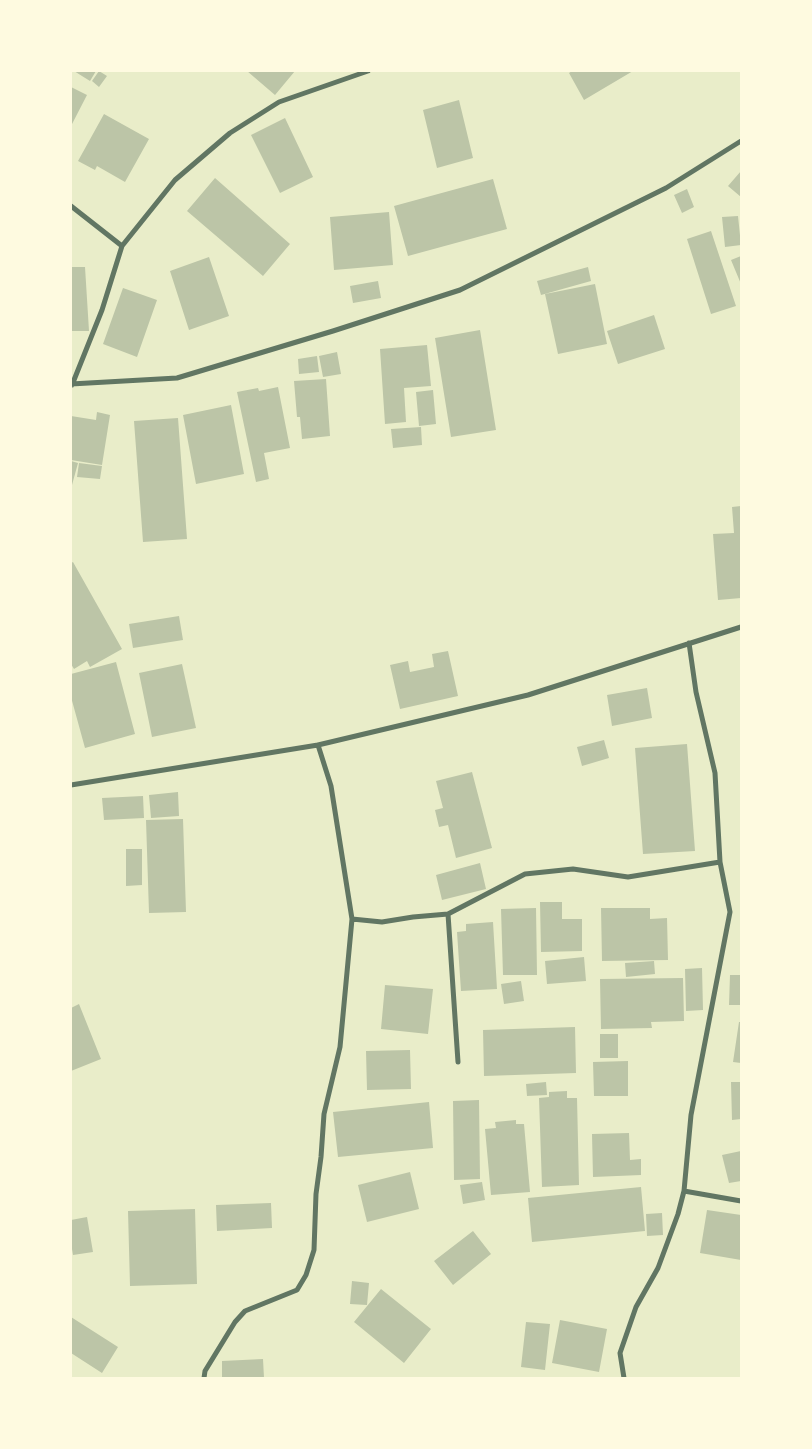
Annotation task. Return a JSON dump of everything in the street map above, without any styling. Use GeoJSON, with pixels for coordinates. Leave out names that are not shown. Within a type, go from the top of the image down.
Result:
{"type":"FeatureCollection","features":[{"type":"Feature","properties":{"kind":"street"},"geometry":{"type":"LineString","coordinates":[[368,71],[279,102],[230,133],[175,180],[122,246],[102,310],[71,385],[177,378],[460,290],[666,188],[741,141]]}},
{"type":"Feature","properties":{"kind":"street"},"geometry":{"type":"LineString","coordinates":[[71,206],[122,246]]}},
{"type":"Feature","properties":{"kind":"street"},"geometry":{"type":"LineString","coordinates":[[71,785],[318,745],[528,695],[741,627]]}},
{"type":"Feature","properties":{"kind":"street"},"geometry":{"type":"LineString","coordinates":[[624,1378],[620,1353],[636,1307],[658,1268],[678,1214],[684,1191],[691,1115],[730,912],[720,862],[715,773],[696,692],[689,643]]}},
{"type":"Feature","properties":{"kind":"street"},"geometry":{"type":"LineString","coordinates":[[204,1378],[205,1371],[235,1322],[245,1311],[297,1290],[306,1275],[314,1250],[316,1194],[324,1114],[340,1047],[352,919],[331,786],[318,745]]}},
{"type":"Feature","properties":{"kind":"street"},"geometry":{"type":"LineString","coordinates":[[352,919],[382,922],[448,914],[525,874],[573,869],[628,877],[720,862]]}},
{"type":"Feature","properties":{"kind":"street"},"geometry":{"type":"LineString","coordinates":[[448,914],[458,1062]]}},
{"type":"Feature","properties":{"kind":"street"},"geometry":{"type":"LineString","coordinates":[[684,1191],[741,1201]]}},
{"type":"Feature","properties":{"kind":"building"},"geometry":{"type":"Polygon","coordinates":[[[74,71],[96,71],[90,81],[74,71]]]}},
{"type":"Feature","properties":{"kind":"building"},"geometry":{"type":"Polygon","coordinates":[[[99,71],[107,76],[99,87],[92,81],[99,71]]]}},
{"type":"Feature","properties":{"kind":"building"},"geometry":{"type":"Polygon","coordinates":[[[247,71],[295,71],[275,95],[247,71]]]}},
{"type":"Feature","properties":{"kind":"building"},"geometry":{"type":"Polygon","coordinates":[[[572,71],[633,71],[584,100],[569,73],[572,71]]]}},
{"type":"Feature","properties":{"kind":"building"},"geometry":{"type":"Polygon","coordinates":[[[71,87],[87,95],[71,126],[71,87]]]}},
{"type":"Feature","properties":{"kind":"building"},"geometry":{"type":"Polygon","coordinates":[[[459,100],[473,158],[437,168],[423,110],[459,100]]]}},
{"type":"Feature","properties":{"kind":"building"},"geometry":{"type":"Polygon","coordinates":[[[104,114],[149,139],[125,182],[97,166],[95,170],[78,161],[104,114]]]}},
{"type":"Feature","properties":{"kind":"building"},"geometry":{"type":"Polygon","coordinates":[[[285,118],[313,177],[280,193],[251,135],[285,118]]]}},
{"type":"Feature","properties":{"kind":"building"},"geometry":{"type":"Polygon","coordinates":[[[741,171],[741,197],[728,186],[741,171]]]}},
{"type":"Feature","properties":{"kind":"building"},"geometry":{"type":"Polygon","coordinates":[[[215,178],[290,244],[263,276],[187,211],[215,178]]]}},
{"type":"Feature","properties":{"kind":"building"},"geometry":{"type":"Polygon","coordinates":[[[493,179],[507,229],[408,256],[394,206],[493,179]]]}},
{"type":"Feature","properties":{"kind":"building"},"geometry":{"type":"Polygon","coordinates":[[[687,189],[694,207],[682,213],[674,195],[687,189]]]}},
{"type":"Feature","properties":{"kind":"building"},"geometry":{"type":"Polygon","coordinates":[[[389,212],[393,265],[334,270],[330,217],[389,212]]]}},
{"type":"Feature","properties":{"kind":"building"},"geometry":{"type":"Polygon","coordinates":[[[738,216],[741,245],[725,247],[722,217],[738,216]]]}},
{"type":"Feature","properties":{"kind":"building"},"geometry":{"type":"Polygon","coordinates":[[[711,231],[736,306],[711,314],[687,239],[711,231]]]}},
{"type":"Feature","properties":{"kind":"building"},"geometry":{"type":"Polygon","coordinates":[[[741,256],[741,284],[731,260],[741,256]]]}},
{"type":"Feature","properties":{"kind":"building"},"geometry":{"type":"Polygon","coordinates":[[[209,257],[229,316],[189,330],[170,271],[209,257]]]}},
{"type":"Feature","properties":{"kind":"building"},"geometry":{"type":"Polygon","coordinates":[[[71,267],[85,267],[89,331],[71,331],[71,267]]]}},
{"type":"Feature","properties":{"kind":"building"},"geometry":{"type":"Polygon","coordinates":[[[588,267],[591,281],[541,295],[537,281],[588,267]]]}},
{"type":"Feature","properties":{"kind":"building"},"geometry":{"type":"Polygon","coordinates":[[[378,281],[381,298],[353,303],[350,286],[378,281]]]}},
{"type":"Feature","properties":{"kind":"building"},"geometry":{"type":"Polygon","coordinates":[[[595,284],[607,344],[558,354],[545,294],[595,284]]]}},
{"type":"Feature","properties":{"kind":"building"},"geometry":{"type":"Polygon","coordinates":[[[123,288],[157,300],[137,357],[103,344],[123,288]]]}},
{"type":"Feature","properties":{"kind":"building"},"geometry":{"type":"Polygon","coordinates":[[[654,315],[665,349],[618,364],[607,331],[654,315]]]}},
{"type":"Feature","properties":{"kind":"building"},"geometry":{"type":"Polygon","coordinates":[[[480,330],[496,430],[451,437],[435,338],[480,330]]]}},
{"type":"Feature","properties":{"kind":"building"},"geometry":{"type":"Polygon","coordinates":[[[427,345],[431,386],[404,388],[406,422],[385,424],[380,349],[427,345]]]}},
{"type":"Feature","properties":{"kind":"building"},"geometry":{"type":"Polygon","coordinates":[[[337,352],[341,374],[323,377],[319,356],[337,352]]]}},
{"type":"Feature","properties":{"kind":"building"},"geometry":{"type":"Polygon","coordinates":[[[317,356],[319,372],[299,374],[298,359],[317,356]]]}},
{"type":"Feature","properties":{"kind":"building"},"geometry":{"type":"Polygon","coordinates":[[[326,379],[330,436],[302,439],[300,417],[297,417],[294,381],[326,379]]]}},
{"type":"Feature","properties":{"kind":"building"},"geometry":{"type":"Polygon","coordinates":[[[278,387],[290,448],[264,453],[269,479],[256,482],[237,392],[258,388],[259,391],[278,387]]]}},
{"type":"Feature","properties":{"kind":"building"},"geometry":{"type":"Polygon","coordinates":[[[433,390],[436,424],[419,426],[416,392],[433,390]]]}},
{"type":"Feature","properties":{"kind":"building"},"geometry":{"type":"Polygon","coordinates":[[[231,405],[244,474],[196,484],[183,415],[231,405]]]}},
{"type":"Feature","properties":{"kind":"building"},"geometry":{"type":"Polygon","coordinates":[[[97,412],[110,415],[102,465],[71,460],[71,416],[96,420],[97,412]]]}},
{"type":"Feature","properties":{"kind":"building"},"geometry":{"type":"Polygon","coordinates":[[[178,418],[187,539],[143,542],[134,421],[178,418]]]}},
{"type":"Feature","properties":{"kind":"building"},"geometry":{"type":"Polygon","coordinates":[[[421,427],[422,445],[393,448],[391,429],[421,427]]]}},
{"type":"Feature","properties":{"kind":"building"},"geometry":{"type":"Polygon","coordinates":[[[71,461],[78,463],[72,485],[71,485],[71,461]]]}},
{"type":"Feature","properties":{"kind":"building"},"geometry":{"type":"Polygon","coordinates":[[[79,463],[102,466],[100,479],[77,477],[79,463]]]}},
{"type":"Feature","properties":{"kind":"building"},"geometry":{"type":"Polygon","coordinates":[[[741,506],[741,598],[718,600],[713,534],[734,533],[732,507],[741,506]]]}},
{"type":"Feature","properties":{"kind":"building"},"geometry":{"type":"Polygon","coordinates":[[[73,562],[122,649],[90,667],[87,661],[74,669],[71,664],[71,563],[73,562]]]}},
{"type":"Feature","properties":{"kind":"building"},"geometry":{"type":"Polygon","coordinates":[[[179,616],[183,640],[133,648],[129,624],[179,616]]]}},
{"type":"Feature","properties":{"kind":"building"},"geometry":{"type":"Polygon","coordinates":[[[448,651],[458,696],[400,709],[390,665],[408,661],[410,672],[434,667],[432,654],[448,651]]]}},
{"type":"Feature","properties":{"kind":"building"},"geometry":{"type":"Polygon","coordinates":[[[116,662],[135,734],[85,748],[71,697],[71,674],[116,662]]]}},
{"type":"Feature","properties":{"kind":"building"},"geometry":{"type":"Polygon","coordinates":[[[182,664],[196,728],[152,737],[139,673],[182,664]]]}},
{"type":"Feature","properties":{"kind":"building"},"geometry":{"type":"Polygon","coordinates":[[[647,688],[652,718],[612,726],[607,695],[647,688]]]}},
{"type":"Feature","properties":{"kind":"building"},"geometry":{"type":"Polygon","coordinates":[[[604,740],[609,758],[582,766],[577,747],[604,740]]]}},
{"type":"Feature","properties":{"kind":"building"},"geometry":{"type":"Polygon","coordinates":[[[687,744],[695,851],[643,854],[635,748],[687,744]]]}},
{"type":"Feature","properties":{"kind":"building"},"geometry":{"type":"Polygon","coordinates":[[[472,772],[492,848],[456,858],[448,825],[439,827],[435,810],[443,808],[436,781],[472,772]]]}},
{"type":"Feature","properties":{"kind":"building"},"geometry":{"type":"Polygon","coordinates":[[[178,792],[179,816],[151,818],[149,795],[178,792]]]}},
{"type":"Feature","properties":{"kind":"building"},"geometry":{"type":"Polygon","coordinates":[[[143,796],[144,818],[104,820],[102,798],[143,796]]]}},
{"type":"Feature","properties":{"kind":"building"},"geometry":{"type":"Polygon","coordinates":[[[183,819],[186,912],[149,913],[146,820],[183,819]]]}},
{"type":"Feature","properties":{"kind":"building"},"geometry":{"type":"Polygon","coordinates":[[[126,849],[142,849],[142,885],[126,886],[126,849]]]}},
{"type":"Feature","properties":{"kind":"building"},"geometry":{"type":"Polygon","coordinates":[[[480,863],[486,889],[442,900],[436,875],[480,863]]]}},
{"type":"Feature","properties":{"kind":"building"},"geometry":{"type":"Polygon","coordinates":[[[540,902],[562,902],[562,919],[582,919],[582,951],[541,952],[540,902]]]}},
{"type":"Feature","properties":{"kind":"building"},"geometry":{"type":"Polygon","coordinates":[[[536,908],[537,975],[503,975],[501,909],[536,908]]]}},
{"type":"Feature","properties":{"kind":"building"},"geometry":{"type":"Polygon","coordinates":[[[601,908],[650,908],[650,919],[667,918],[668,960],[602,961],[601,908]]]}},
{"type":"Feature","properties":{"kind":"building"},"geometry":{"type":"Polygon","coordinates":[[[493,922],[497,989],[461,991],[457,932],[466,931],[466,924],[493,922]]]}},
{"type":"Feature","properties":{"kind":"building"},"geometry":{"type":"Polygon","coordinates":[[[584,957],[586,981],[547,984],[545,961],[584,957]]]}},
{"type":"Feature","properties":{"kind":"building"},"geometry":{"type":"Polygon","coordinates":[[[654,961],[655,974],[626,977],[625,963],[654,961]]]}},
{"type":"Feature","properties":{"kind":"building"},"geometry":{"type":"Polygon","coordinates":[[[702,968],[703,1010],[686,1011],[685,969],[702,968]]]}},
{"type":"Feature","properties":{"kind":"building"},"geometry":{"type":"Polygon","coordinates":[[[730,975],[741,975],[740,1005],[729,1005],[730,975]]]}},
{"type":"Feature","properties":{"kind":"building"},"geometry":{"type":"Polygon","coordinates":[[[683,978],[684,1021],[651,1022],[652,1028],[601,1029],[600,979],[683,978]]]}},
{"type":"Feature","properties":{"kind":"building"},"geometry":{"type":"Polygon","coordinates":[[[521,981],[524,1001],[504,1004],[501,984],[521,981]]]}},
{"type":"Feature","properties":{"kind":"building"},"geometry":{"type":"Polygon","coordinates":[[[385,985],[433,989],[428,1034],[381,1029],[385,985]]]}},
{"type":"Feature","properties":{"kind":"building"},"geometry":{"type":"Polygon","coordinates":[[[79,1004],[101,1059],[71,1071],[71,1008],[79,1004]]]}},
{"type":"Feature","properties":{"kind":"building"},"geometry":{"type":"Polygon","coordinates":[[[739,1022],[741,1022],[741,1063],[733,1062],[739,1022]]]}},
{"type":"Feature","properties":{"kind":"building"},"geometry":{"type":"Polygon","coordinates":[[[575,1027],[576,1073],[484,1076],[483,1030],[575,1027]]]}},
{"type":"Feature","properties":{"kind":"building"},"geometry":{"type":"Polygon","coordinates":[[[600,1034],[618,1034],[618,1058],[600,1058],[600,1034]]]}},
{"type":"Feature","properties":{"kind":"building"},"geometry":{"type":"Polygon","coordinates":[[[410,1050],[411,1089],[367,1090],[366,1051],[410,1050]]]}},
{"type":"Feature","properties":{"kind":"building"},"geometry":{"type":"Polygon","coordinates":[[[628,1061],[628,1096],[594,1096],[593,1062],[628,1061]]]}},
{"type":"Feature","properties":{"kind":"building"},"geometry":{"type":"Polygon","coordinates":[[[546,1082],[547,1095],[527,1096],[526,1084],[546,1082]]]}},
{"type":"Feature","properties":{"kind":"building"},"geometry":{"type":"Polygon","coordinates":[[[731,1082],[741,1082],[741,1119],[732,1120],[731,1082]]]}},
{"type":"Feature","properties":{"kind":"building"},"geometry":{"type":"Polygon","coordinates":[[[567,1091],[567,1098],[577,1098],[579,1185],[542,1187],[539,1098],[549,1097],[549,1092],[567,1091]]]}},
{"type":"Feature","properties":{"kind":"building"},"geometry":{"type":"Polygon","coordinates":[[[479,1100],[480,1179],[454,1180],[453,1101],[479,1100]]]}},
{"type":"Feature","properties":{"kind":"building"},"geometry":{"type":"Polygon","coordinates":[[[429,1102],[433,1148],[338,1157],[333,1112],[429,1102]]]}},
{"type":"Feature","properties":{"kind":"building"},"geometry":{"type":"Polygon","coordinates":[[[516,1120],[516,1124],[524,1124],[530,1192],[491,1195],[485,1129],[496,1128],[495,1122],[516,1120]]]}},
{"type":"Feature","properties":{"kind":"building"},"geometry":{"type":"Polygon","coordinates":[[[629,1133],[630,1160],[641,1159],[641,1175],[593,1177],[592,1134],[629,1133]]]}},
{"type":"Feature","properties":{"kind":"building"},"geometry":{"type":"Polygon","coordinates":[[[741,1151],[741,1181],[729,1183],[722,1155],[741,1151]]]}},
{"type":"Feature","properties":{"kind":"building"},"geometry":{"type":"Polygon","coordinates":[[[410,1172],[419,1209],[367,1222],[358,1185],[410,1172]]]}},
{"type":"Feature","properties":{"kind":"building"},"geometry":{"type":"Polygon","coordinates":[[[482,1182],[485,1200],[463,1204],[460,1185],[482,1182]]]}},
{"type":"Feature","properties":{"kind":"building"},"geometry":{"type":"Polygon","coordinates":[[[641,1187],[645,1231],[532,1242],[528,1198],[641,1187]]]}},
{"type":"Feature","properties":{"kind":"building"},"geometry":{"type":"Polygon","coordinates":[[[271,1203],[272,1228],[217,1231],[216,1205],[271,1203]]]}},
{"type":"Feature","properties":{"kind":"building"},"geometry":{"type":"Polygon","coordinates":[[[195,1209],[197,1284],[130,1286],[128,1211],[195,1209]]]}},
{"type":"Feature","properties":{"kind":"building"},"geometry":{"type":"Polygon","coordinates":[[[707,1210],[741,1215],[741,1260],[700,1253],[707,1210]]]}},
{"type":"Feature","properties":{"kind":"building"},"geometry":{"type":"Polygon","coordinates":[[[662,1213],[663,1235],[647,1236],[646,1214],[662,1213]]]}},
{"type":"Feature","properties":{"kind":"building"},"geometry":{"type":"Polygon","coordinates":[[[87,1217],[93,1252],[73,1255],[71,1220],[87,1217]]]}},
{"type":"Feature","properties":{"kind":"building"},"geometry":{"type":"Polygon","coordinates":[[[473,1231],[491,1254],[453,1285],[434,1261],[473,1231]]]}},
{"type":"Feature","properties":{"kind":"building"},"geometry":{"type":"Polygon","coordinates":[[[352,1281],[369,1283],[367,1305],[350,1304],[352,1281]]]}},
{"type":"Feature","properties":{"kind":"building"},"geometry":{"type":"Polygon","coordinates":[[[381,1289],[431,1329],[404,1363],[354,1322],[381,1289]]]}},
{"type":"Feature","properties":{"kind":"building"},"geometry":{"type":"Polygon","coordinates":[[[71,1317],[118,1347],[102,1373],[71,1353],[71,1317]]]}},
{"type":"Feature","properties":{"kind":"building"},"geometry":{"type":"Polygon","coordinates":[[[560,1320],[607,1329],[599,1372],[552,1363],[560,1320]]]}},
{"type":"Feature","properties":{"kind":"building"},"geometry":{"type":"Polygon","coordinates":[[[526,1322],[550,1324],[545,1370],[521,1367],[526,1322]]]}},
{"type":"Feature","properties":{"kind":"building"},"geometry":{"type":"Polygon","coordinates":[[[263,1359],[264,1378],[222,1378],[222,1361],[263,1359]]]}}]}
